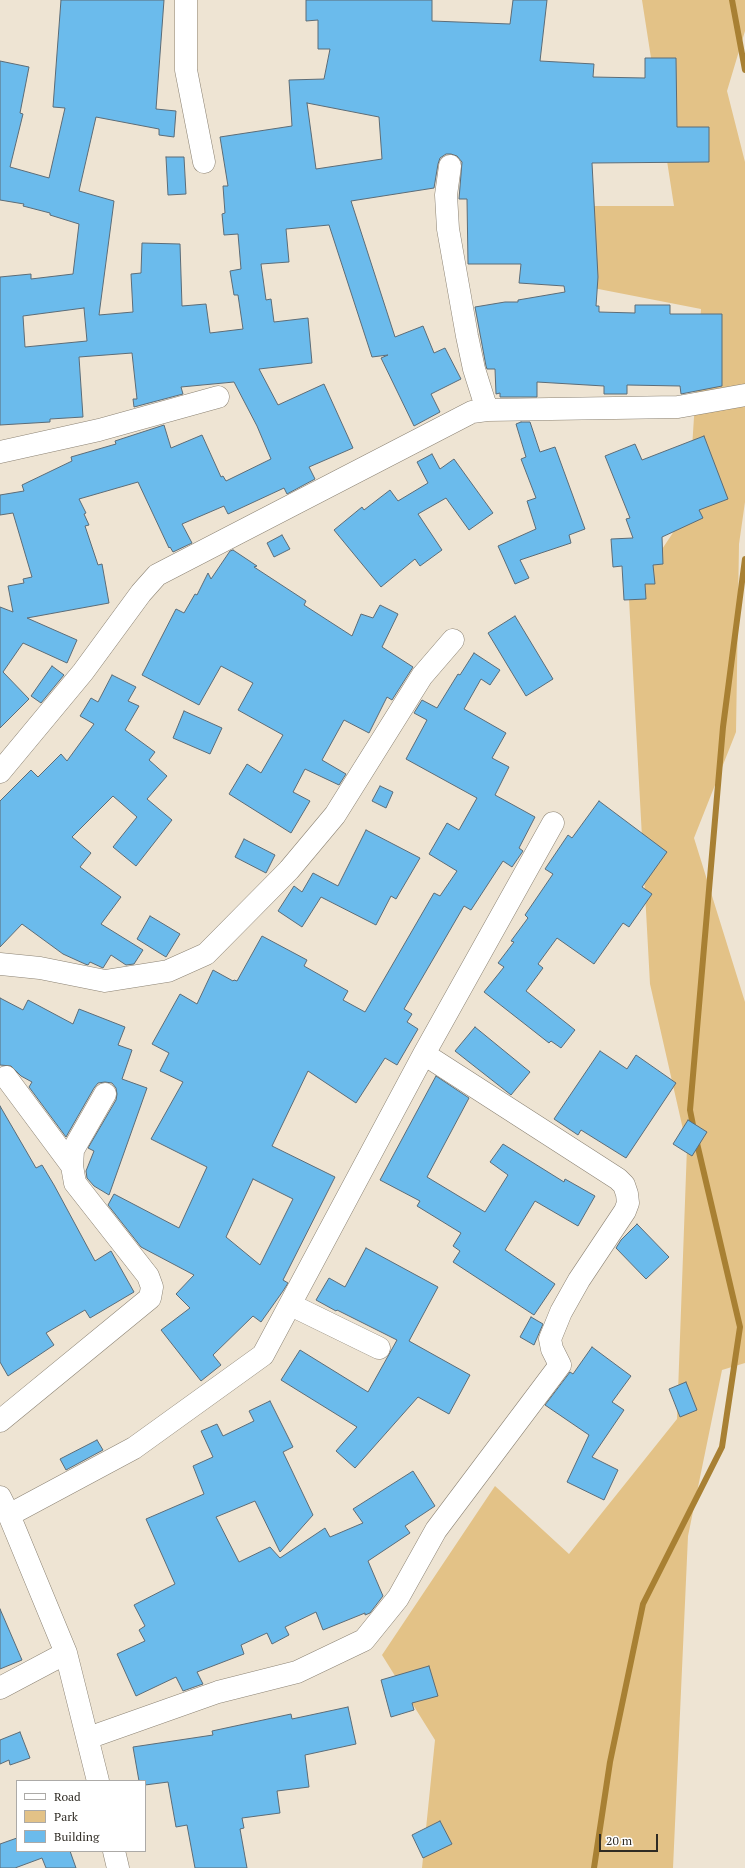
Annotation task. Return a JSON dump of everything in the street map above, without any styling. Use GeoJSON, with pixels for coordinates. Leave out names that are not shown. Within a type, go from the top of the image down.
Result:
{"type":"FeatureCollection","features":[{"type":"Feature","properties":{"kind":"street"},"geometry":{"type":"LineString","coordinates":[[186,0],[186,70],[204,162]]}},
{"type":"Feature","properties":{"kind":"street"},"geometry":{"type":"LineString","coordinates":[[450,166],[446,195],[448,229],[474,369],[487,410]]}},
{"type":"Feature","properties":{"kind":"street"},"geometry":{"type":"LineString","coordinates":[[0,772],[83,672],[140,593],[157,575],[472,412],[487,410],[678,407],[745,395]]}},
{"type":"Feature","properties":{"kind":"street"},"geometry":{"type":"LineString","coordinates":[[0,452],[99,430],[218,397]]}},
{"type":"Feature","properties":{"kind":"street"},"geometry":{"type":"LineString","coordinates":[[0,964],[40,968],[105,981],[168,971],[206,954],[290,870],[335,815],[422,676],[453,640]]}},
{"type":"Feature","properties":{"kind":"street"},"geometry":{"type":"LineString","coordinates":[[98,1780],[66,1653],[4,1506],[134,1448],[263,1355],[424,1054],[553,823]]}},
{"type":"Feature","properties":{"kind":"street"},"geometry":{"type":"LineString","coordinates":[[88,1738],[218,1692],[297,1672],[364,1640],[398,1598],[436,1530],[560,1365],[552,1349],[550,1339],[579,1280],[625,1211],[628,1203],[624,1185],[618,1179],[424,1054]]}},
{"type":"Feature","properties":{"kind":"street"},"geometry":{"type":"LineString","coordinates":[[6,1077],[72,1166]]}},
{"type":"Feature","properties":{"kind":"street"},"geometry":{"type":"LineString","coordinates":[[0,1421],[150,1298],[152,1287],[148,1276],[75,1183],[72,1166],[73,1150],[105,1094]]}},
{"type":"Feature","properties":{"kind":"street"},"geometry":{"type":"LineString","coordinates":[[291,1305],[380,1348]]}},
{"type":"Feature","properties":{"kind":"street"},"geometry":{"type":"LineString","coordinates":[[0,1688],[66,1653]]}},
{"type":"Feature","properties":{"kind":"street"},"geometry":{"type":"LineString","coordinates":[[114,1852],[118,1868]]}},
{"type":"Feature","properties":{"kind":"green space"},"geometry":{"type":"Polygon","coordinates":[[[642,0],[745,0],[745,31],[727,91],[745,162],[745,502],[739,544],[736,732],[694,838],[745,1002],[745,1363],[722,1370],[688,1536],[673,1868],[422,1868],[435,1740],[382,1655],[495,1486],[569,1554],[677,1419],[687,1147],[650,984],[629,599],[688,510],[701,309],[583,286],[585,206],[674,206],[642,0]]]}},
{"type":"Feature","properties":{"kind":"building"},"geometry":{"type":"Polygon","coordinates":[[[61,0],[164,0],[156,109],[176,111],[174,137],[159,135],[159,129],[96,117],[79,191],[114,201],[99,315],[133,312],[131,274],[141,273],[142,243],[180,244],[182,306],[206,304],[210,333],[243,329],[238,295],[234,295],[230,271],[241,269],[238,234],[224,235],[222,214],[225,213],[223,186],[228,186],[220,137],[292,126],[289,80],[324,79],[330,49],[318,49],[318,20],[306,21],[306,0],[432,0],[432,21],[510,24],[513,0],[547,0],[540,61],[594,64],[593,77],[645,78],[645,58],[676,58],[677,127],[709,127],[709,162],[592,163],[598,277],[596,306],[599,306],[599,312],[635,313],[635,305],[670,305],[670,314],[722,314],[722,386],[681,394],[680,386],[627,385],[627,394],[604,394],[604,386],[537,382],[537,397],[500,397],[500,393],[496,394],[495,369],[487,369],[486,366],[475,307],[505,302],[518,302],[518,300],[565,292],[564,286],[519,283],[521,264],[468,264],[467,199],[459,199],[462,162],[457,156],[446,154],[440,158],[434,188],[351,201],[395,337],[423,326],[434,353],[445,348],[461,379],[431,394],[440,412],[414,426],[381,358],[388,355],[372,357],[329,225],[286,229],[289,262],[261,264],[266,300],[271,299],[274,322],[308,318],[312,363],[259,369],[278,405],[324,384],[353,448],[309,467],[315,479],[287,494],[284,488],[228,514],[224,506],[182,524],[192,543],[173,552],[170,547],[169,548],[138,482],[79,499],[86,513],[84,514],[89,525],[85,526],[98,565],[102,564],[109,603],[27,618],[77,640],[67,663],[23,643],[3,672],[29,699],[0,728],[0,607],[13,612],[8,586],[24,583],[23,579],[32,577],[13,513],[0,515],[0,495],[24,491],[22,485],[72,461],[71,457],[116,444],[115,441],[164,425],[171,448],[202,435],[221,477],[223,476],[226,481],[271,459],[257,426],[234,382],[181,387],[183,394],[134,407],[133,399],[137,399],[132,353],[79,357],[83,417],[50,419],[50,422],[0,425],[0,277],[31,274],[31,279],[73,274],[79,224],[50,215],[50,213],[23,206],[24,204],[0,200],[0,61],[29,67],[20,113],[23,114],[10,167],[49,178],[65,108],[53,107],[61,0]],[[307,103],[316,169],[382,159],[379,117],[307,103]],[[84,308],[23,316],[25,347],[87,341],[84,308]]]}},
{"type":"Feature","properties":{"kind":"building"},"geometry":{"type":"Polygon","coordinates":[[[166,157],[184,157],[186,194],[168,195],[166,157]]]}},
{"type":"Feature","properties":{"kind":"building"},"geometry":{"type":"Polygon","coordinates":[[[521,422],[530,422],[540,452],[555,447],[585,529],[569,535],[571,543],[520,560],[529,578],[515,584],[498,546],[536,529],[527,501],[536,498],[521,459],[526,457],[516,424],[521,422]]]}},
{"type":"Feature","properties":{"kind":"building"},"geometry":{"type":"Polygon","coordinates":[[[704,436],[728,499],[699,510],[703,518],[662,537],[663,564],[653,565],[655,584],[645,584],[646,599],[624,600],[622,566],[613,567],[611,539],[633,538],[626,519],[630,518],[605,456],[635,444],[642,460],[704,436]]]}},
{"type":"Feature","properties":{"kind":"building"},"geometry":{"type":"Polygon","coordinates":[[[432,454],[440,469],[454,459],[493,513],[469,530],[446,498],[418,514],[442,550],[420,566],[415,559],[381,587],[334,530],[362,507],[364,510],[390,490],[398,501],[428,483],[417,462],[432,454]]]}},
{"type":"Feature","properties":{"kind":"building"},"geometry":{"type":"Polygon","coordinates":[[[282,535],[290,549],[274,557],[267,543],[282,535]]]}},
{"type":"Feature","properties":{"kind":"building"},"geometry":{"type":"Polygon","coordinates":[[[233,550],[257,566],[254,567],[306,601],[304,605],[352,636],[361,614],[373,618],[380,605],[398,614],[382,647],[413,667],[392,700],[387,697],[369,733],[344,720],[322,760],[346,774],[339,785],[305,769],[293,792],[310,801],[291,833],[229,794],[247,764],[261,773],[283,735],[238,710],[253,683],[221,666],[199,705],[142,675],[176,609],[184,613],[195,594],[197,595],[208,573],[211,579],[230,551],[233,550]]]}},
{"type":"Feature","properties":{"kind":"building"},"geometry":{"type":"Polygon","coordinates":[[[515,616],[553,679],[526,696],[488,633],[515,616]]]}},
{"type":"Feature","properties":{"kind":"building"},"geometry":{"type":"Polygon","coordinates":[[[474,653],[500,670],[490,685],[481,679],[464,709],[506,733],[492,758],[509,767],[495,795],[535,817],[519,848],[523,851],[512,867],[503,861],[471,910],[464,906],[404,1009],[412,1014],[407,1022],[418,1029],[397,1065],[385,1058],[356,1103],[308,1071],[272,1146],[335,1177],[283,1280],[288,1283],[283,1291],[261,1322],[253,1316],[213,1355],[221,1365],[201,1381],[161,1330],[190,1308],[176,1294],[194,1275],[141,1247],[108,1205],[114,1194],[179,1228],[207,1167],[151,1139],[183,1082],[160,1071],[169,1053],[152,1044],[180,994],[197,1004],[213,970],[233,981],[237,981],[262,936],[307,960],[304,966],[348,991],[343,1000],[365,1012],[434,893],[440,896],[457,871],[429,854],[447,823],[459,830],[477,798],[406,759],[427,720],[414,713],[422,700],[437,708],[458,674],[460,675],[474,653]],[[253,1179],[226,1237],[260,1265],[293,1199],[253,1179]]]}},
{"type":"Feature","properties":{"kind":"building"},"geometry":{"type":"Polygon","coordinates":[[[52,666],[64,675],[41,703],[31,696],[52,666]]]}},
{"type":"Feature","properties":{"kind":"building"},"geometry":{"type":"Polygon","coordinates":[[[112,675],[136,687],[128,701],[139,706],[125,730],[155,752],[149,760],[167,776],[147,799],[172,820],[136,866],[113,847],[137,817],[113,796],[72,837],[91,853],[80,867],[121,897],[101,924],[143,950],[134,964],[126,965],[111,955],[103,968],[90,962],[88,965],[63,954],[22,924],[0,947],[0,801],[31,770],[38,777],[61,754],[67,761],[94,724],[80,716],[91,698],[98,702],[112,675]]]}},
{"type":"Feature","properties":{"kind":"building"},"geometry":{"type":"Polygon","coordinates":[[[184,711],[222,728],[210,754],[173,738],[184,711]]]}},
{"type":"Feature","properties":{"kind":"building"},"geometry":{"type":"Polygon","coordinates":[[[380,786],[393,792],[386,808],[372,801],[380,786]]]}},
{"type":"Feature","properties":{"kind":"building"},"geometry":{"type":"Polygon","coordinates":[[[599,801],[667,852],[642,887],[652,894],[629,927],[623,923],[594,964],[557,938],[538,964],[543,968],[526,991],[575,1030],[561,1048],[551,1041],[549,1043],[484,992],[504,967],[498,963],[514,942],[511,941],[528,918],[525,915],[553,874],[545,869],[568,835],[572,838],[599,801]]]}},
{"type":"Feature","properties":{"kind":"building"},"geometry":{"type":"Polygon","coordinates":[[[366,830],[420,858],[396,899],[391,896],[376,925],[321,897],[302,927],[278,911],[294,886],[302,892],[313,873],[338,886],[366,830]]]}},
{"type":"Feature","properties":{"kind":"building"},"geometry":{"type":"Polygon","coordinates":[[[244,839],[275,855],[266,873],[235,857],[244,839]]]}},
{"type":"Feature","properties":{"kind":"building"},"geometry":{"type":"Polygon","coordinates":[[[150,916],[180,934],[166,957],[137,939],[150,916]]]}},
{"type":"Feature","properties":{"kind":"building"},"geometry":{"type":"Polygon","coordinates":[[[0,998],[23,1010],[28,1000],[73,1024],[79,1009],[125,1027],[118,1045],[132,1050],[122,1079],[147,1088],[109,1195],[94,1186],[87,1178],[86,1171],[94,1151],[88,1148],[116,1100],[116,1088],[112,1083],[98,1083],[66,1137],[29,1087],[32,1082],[21,1076],[11,1066],[0,1065],[0,998]]]}},
{"type":"Feature","properties":{"kind":"building"},"geometry":{"type":"Polygon","coordinates":[[[475,1027],[530,1072],[511,1095],[455,1051],[475,1027]]]}},
{"type":"Feature","properties":{"kind":"building"},"geometry":{"type":"Polygon","coordinates":[[[600,1051],[627,1069],[636,1055],[676,1083],[626,1158],[581,1130],[578,1135],[554,1119],[600,1051]]]}},
{"type":"Feature","properties":{"kind":"building"},"geometry":{"type":"Polygon","coordinates":[[[436,1076],[469,1098],[427,1177],[485,1212],[508,1175],[490,1162],[503,1144],[564,1182],[565,1179],[595,1196],[578,1226],[535,1201],[505,1250],[555,1284],[534,1315],[453,1262],[460,1251],[453,1246],[461,1233],[417,1206],[420,1201],[380,1180],[436,1076]]]}},
{"type":"Feature","properties":{"kind":"building"},"geometry":{"type":"Polygon","coordinates":[[[0,1106],[36,1168],[42,1165],[95,1261],[111,1251],[134,1292],[90,1318],[85,1310],[46,1333],[54,1345],[8,1376],[0,1362],[0,1106]]]}},
{"type":"Feature","properties":{"kind":"building"},"geometry":{"type":"Polygon","coordinates":[[[688,1120],[707,1132],[692,1156],[673,1144],[688,1120]]]}},
{"type":"Feature","properties":{"kind":"building"},"geometry":{"type":"Polygon","coordinates":[[[637,1224],[669,1257],[646,1279],[616,1248],[621,1240],[637,1224]]]}},
{"type":"Feature","properties":{"kind":"building"},"geometry":{"type":"Polygon","coordinates":[[[366,1248],[438,1287],[409,1341],[470,1375],[449,1414],[418,1397],[355,1468],[336,1451],[357,1427],[281,1380],[300,1350],[368,1392],[397,1340],[316,1300],[329,1278],[345,1287],[366,1248]]]}},
{"type":"Feature","properties":{"kind":"building"},"geometry":{"type":"Polygon","coordinates":[[[531,1317],[543,1324],[534,1345],[520,1337],[531,1317]]]}},
{"type":"Feature","properties":{"kind":"building"},"geometry":{"type":"Polygon","coordinates":[[[592,1347],[631,1376],[612,1402],[624,1410],[592,1457],[618,1470],[604,1500],[567,1482],[589,1435],[545,1405],[570,1372],[573,1374],[592,1347]]]}},
{"type":"Feature","properties":{"kind":"building"},"geometry":{"type":"Polygon","coordinates":[[[686,1382],[697,1410],[680,1417],[669,1389],[686,1382]]]}},
{"type":"Feature","properties":{"kind":"building"},"geometry":{"type":"Polygon","coordinates":[[[270,1401],[293,1447],[283,1452],[313,1515],[280,1552],[255,1501],[216,1517],[239,1562],[270,1547],[280,1558],[325,1528],[330,1537],[363,1523],[353,1509],[413,1471],[435,1506],[405,1526],[410,1533],[368,1561],[383,1596],[370,1613],[365,1615],[365,1613],[323,1630],[316,1612],[285,1627],[289,1635],[272,1644],[267,1633],[241,1645],[244,1654],[197,1672],[203,1684],[183,1691],[176,1677],[136,1696],[117,1654],[145,1641],[139,1630],[145,1626],[134,1605],[175,1584],[146,1519],[204,1494],[193,1466],[213,1457],[201,1431],[217,1424],[223,1436],[254,1421],[249,1411],[270,1401]]]}},
{"type":"Feature","properties":{"kind":"building"},"geometry":{"type":"Polygon","coordinates":[[[97,1440],[103,1450],[66,1470],[60,1459],[97,1440]]]}},
{"type":"Feature","properties":{"kind":"building"},"geometry":{"type":"Polygon","coordinates":[[[0,1609],[22,1660],[0,1669],[0,1609]]]}},
{"type":"Feature","properties":{"kind":"building"},"geometry":{"type":"Polygon","coordinates":[[[429,1666],[438,1696],[412,1703],[414,1710],[391,1717],[381,1680],[429,1666]]]}},
{"type":"Feature","properties":{"kind":"building"},"geometry":{"type":"Polygon","coordinates":[[[348,1707],[356,1744],[305,1755],[309,1787],[277,1791],[280,1813],[242,1818],[244,1828],[240,1829],[247,1868],[195,1868],[187,1825],[176,1827],[168,1782],[146,1785],[146,1780],[139,1780],[133,1747],[213,1735],[212,1731],[291,1714],[292,1719],[348,1707]]]}},
{"type":"Feature","properties":{"kind":"building"},"geometry":{"type":"Polygon","coordinates":[[[20,1732],[30,1758],[10,1765],[9,1760],[0,1764],[0,1740],[20,1732]]]}},
{"type":"Feature","properties":{"kind":"building"},"geometry":{"type":"Polygon","coordinates":[[[440,1821],[452,1844],[423,1858],[412,1835],[440,1821]]]}},
{"type":"Feature","properties":{"kind":"building"},"geometry":{"type":"Polygon","coordinates":[[[16,1838],[16,1852],[70,1852],[76,1868],[46,1868],[42,1858],[15,1868],[0,1868],[0,1844],[16,1838]]]}},
{"type":"Feature","properties":{"kind":"waterway"},"geometry":{"type":"LineString","coordinates":[[732,0],[745,70]]}},
{"type":"Feature","properties":{"kind":"waterway"},"geometry":{"type":"LineString","coordinates":[[694,1130],[690,1110],[723,727],[745,559]]}},
{"type":"Feature","properties":{"kind":"waterway"},"geometry":{"type":"LineString","coordinates":[[594,1868],[610,1762],[643,1604],[722,1447],[740,1327],[696,1139]]}}]}
